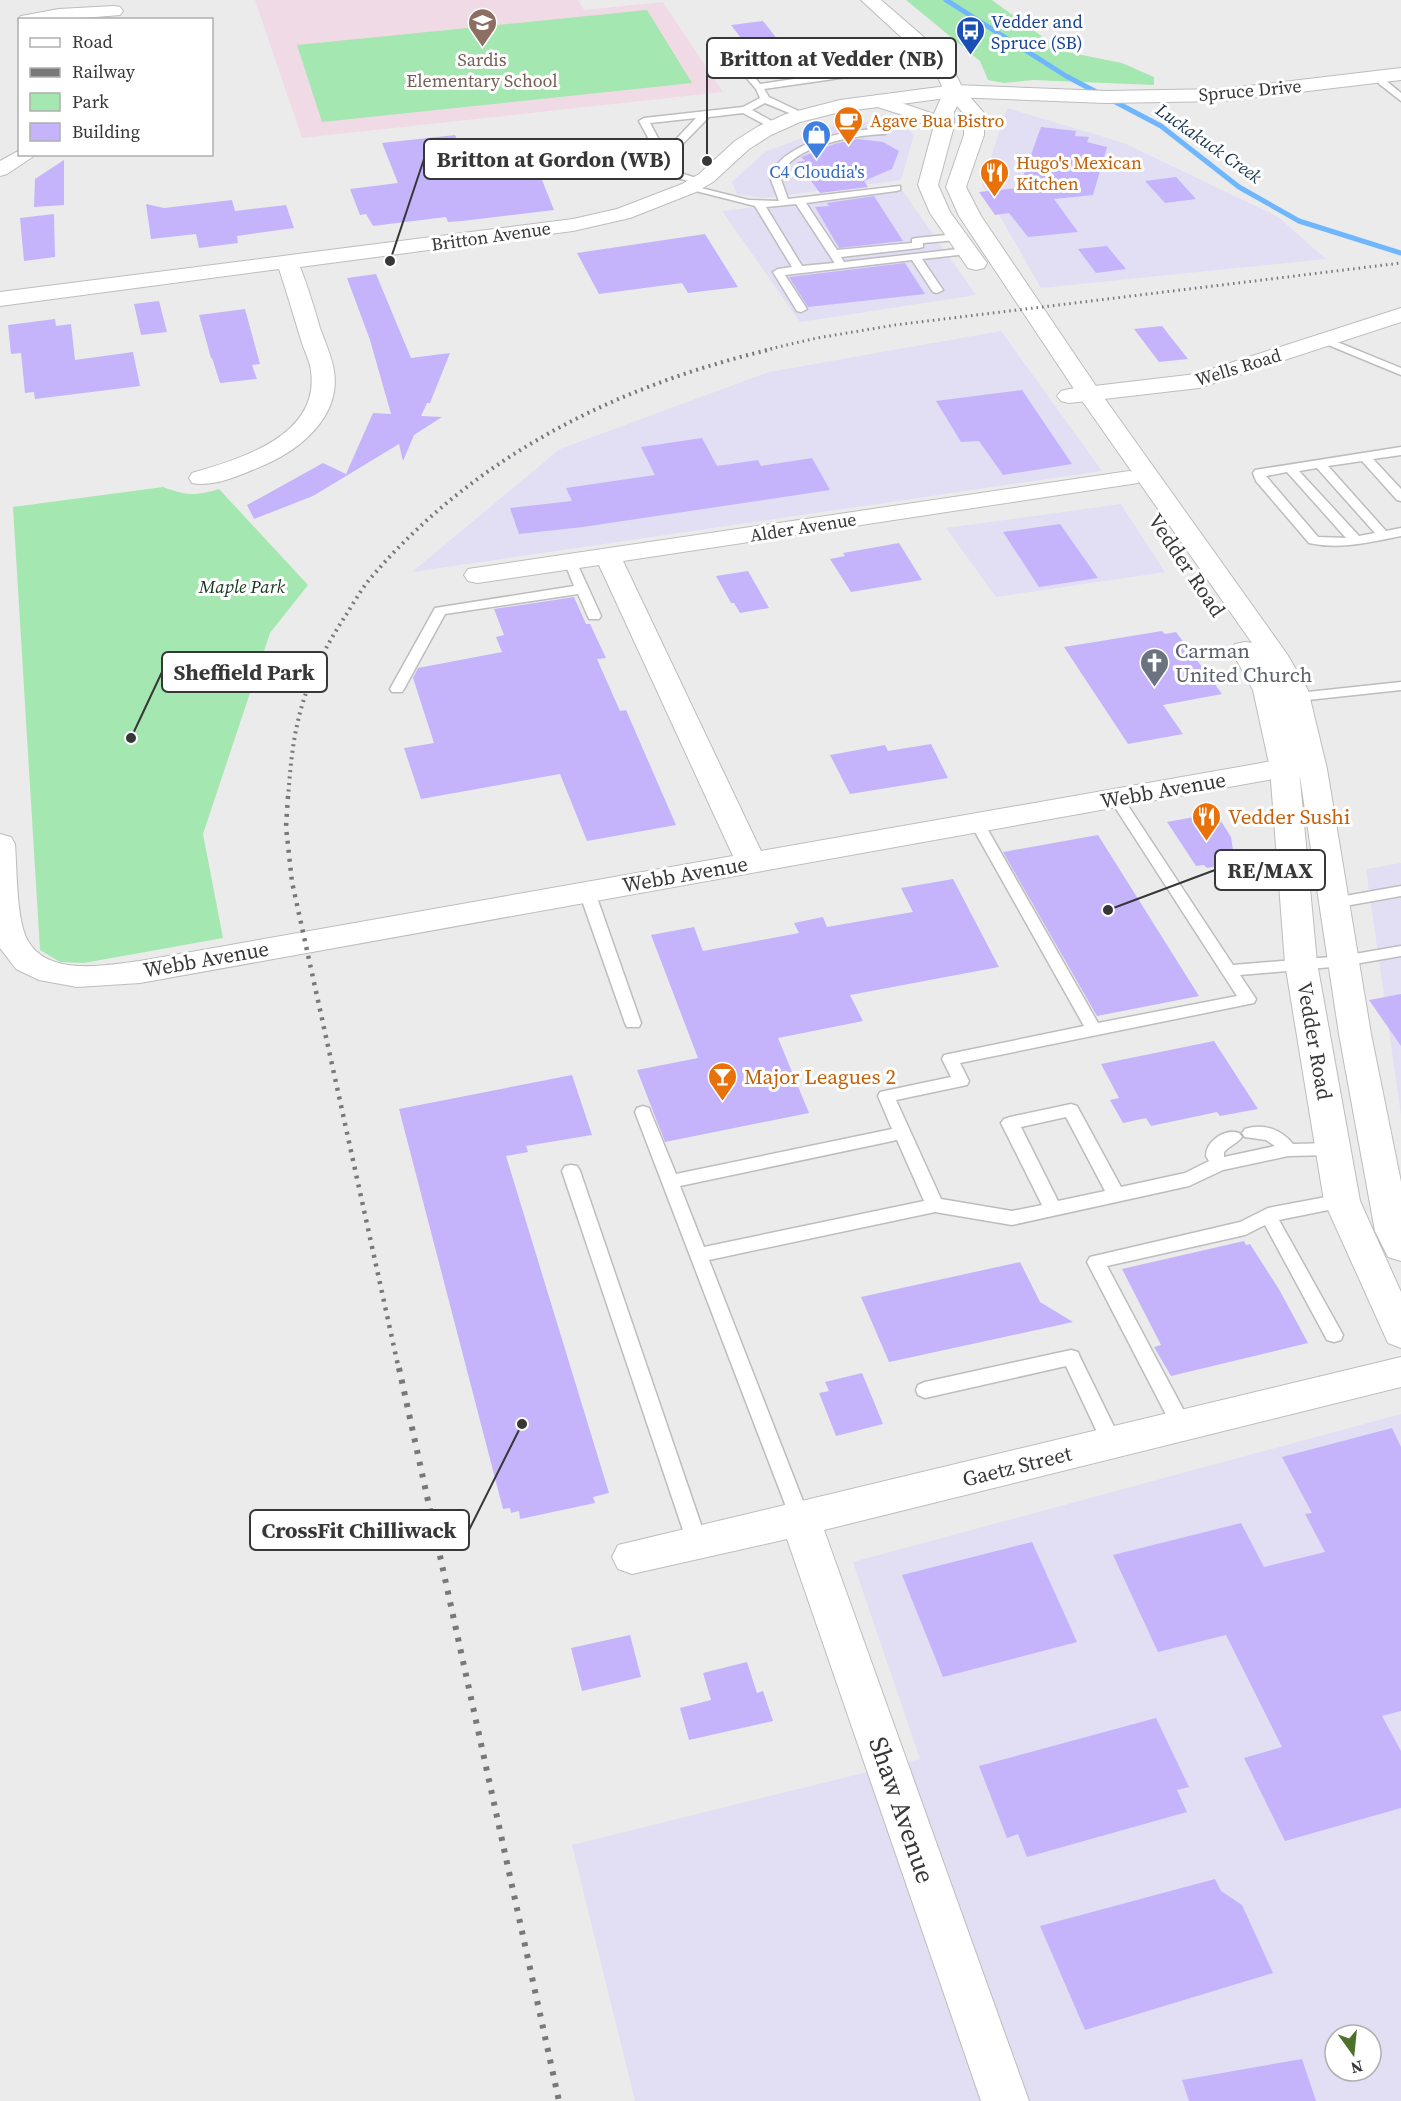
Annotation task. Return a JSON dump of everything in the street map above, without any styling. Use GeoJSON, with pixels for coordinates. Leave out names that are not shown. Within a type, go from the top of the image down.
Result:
{"type":"FeatureCollection","features":[{"type":"Feature","properties":{"kind":"street","name":"Vedder Road"},"geometry":{"type":"LineString","coordinates":[[870,0],[919,43],[946,74],[954,91],[974,113],[974,135],[956,187],[970,216],[1129,478],[1253,662],[1268,690],[1283,699]]}},
{"type":"Feature","properties":{"kind":"street"},"geometry":{"type":"LineString","coordinates":[[38,18],[113,10]]}},
{"type":"Feature","properties":{"kind":"street","name":"Spruce Drive"},"geometry":{"type":"LineString","coordinates":[[954,91],[1106,97],[1223,95],[1401,74]]}},
{"type":"Feature","properties":{"kind":"street","name":"Vedder Road"},"geometry":{"type":"LineString","coordinates":[[954,91],[944,112],[944,126],[928,185],[940,213],[1080,395],[1277,660],[1283,699],[1299,768],[1334,903],[1355,1034],[1393,1231],[1401,1247]]}},
{"type":"Feature","properties":{"kind":"street","name":"Britton Avenue"},"geometry":{"type":"LineString","coordinates":[[0,299],[573,225],[622,214],[695,185],[742,145],[774,126],[802,115],[840,106],[954,91]]}},
{"type":"Feature","properties":{"kind":"street"},"geometry":{"type":"LineString","coordinates":[[878,101],[916,113],[944,126]]}},
{"type":"Feature","properties":{"kind":"street"},"geometry":{"type":"LineString","coordinates":[[0,170],[24,156]]}},
{"type":"Feature","properties":{"kind":"street"},"geometry":{"type":"LineString","coordinates":[[201,478],[240,467],[296,438],[311,421],[321,399],[323,373],[288,263]]}},
{"type":"Feature","properties":{"kind":"street","name":"Wells Road"},"geometry":{"type":"LineString","coordinates":[[1080,395],[1199,381],[1401,315]]}},
{"type":"Feature","properties":{"kind":"street","name":"Alder Avenue"},"geometry":{"type":"LineString","coordinates":[[477,575],[1129,478]]}},
{"type":"Feature","properties":{"kind":"street"},"geometry":{"type":"LineString","coordinates":[[608,556],[751,862]]}},
{"type":"Feature","properties":{"kind":"street","name":"Vedder Road"},"geometry":{"type":"LineString","coordinates":[[1299,768],[1301,963],[1342,1201],[1401,1333]]}},
{"type":"Feature","properties":{"kind":"street","name":"Webb Avenue"},"geometry":{"type":"LineString","coordinates":[[0,844],[8,929],[14,945],[24,959],[56,975],[83,978],[114,975],[1116,798],[1299,768]]}},
{"type":"Feature","properties":{"kind":"street","name":"Gaetz Street"},"geometry":{"type":"LineString","coordinates":[[632,1557],[800,1519],[1401,1372]]}},
{"type":"Feature","properties":{"kind":"street","name":"Shaw Avenue"},"geometry":{"type":"LineString","coordinates":[[800,1519],[1005,2101]]}},
{"type":"Feature","properties":{"kind":"lane"},"geometry":{"type":"LineString","coordinates":[[737,61],[765,99],[802,115]]}},
{"type":"Feature","properties":{"kind":"lane"},"geometry":{"type":"LineString","coordinates":[[758,87],[847,74]]}},
{"type":"Feature","properties":{"kind":"lane"},"geometry":{"type":"LineString","coordinates":[[1376,77],[1401,98]]}},
{"type":"Feature","properties":{"kind":"lane"},"geometry":{"type":"LineString","coordinates":[[765,99],[745,110],[644,121],[674,174],[695,185],[759,204],[784,203],[896,188]]}},
{"type":"Feature","properties":{"kind":"lane"},"geometry":{"type":"LineString","coordinates":[[745,110],[774,126]]}},
{"type":"Feature","properties":{"kind":"lane"},"geometry":{"type":"LineString","coordinates":[[664,158],[705,115]]}},
{"type":"Feature","properties":{"kind":"lane"},"geometry":{"type":"LineString","coordinates":[[784,203],[775,179],[776,174],[782,164],[803,149],[822,141],[860,132],[885,131]]}},
{"type":"Feature","properties":{"kind":"lane"},"geometry":{"type":"LineString","coordinates":[[798,201],[841,265]]}},
{"type":"Feature","properties":{"kind":"lane"},"geometry":{"type":"LineString","coordinates":[[759,204],[799,270]]}},
{"type":"Feature","properties":{"kind":"lane"},"geometry":{"type":"LineString","coordinates":[[834,254],[919,245],[916,241],[962,244]]}},
{"type":"Feature","properties":{"kind":"lane"},"geometry":{"type":"LineString","coordinates":[[801,309],[778,272],[915,257],[962,244]]}},
{"type":"Feature","properties":{"kind":"lane"},"geometry":{"type":"LineString","coordinates":[[915,257],[937,290]]}},
{"type":"Feature","properties":{"kind":"lane"},"geometry":{"type":"LineString","coordinates":[[1325,340],[1401,372]]}},
{"type":"Feature","properties":{"kind":"lane"},"geometry":{"type":"LineString","coordinates":[[1401,451],[1259,473],[1260,478],[1314,540],[1323,543],[1401,532]]}},
{"type":"Feature","properties":{"kind":"lane"},"geometry":{"type":"LineString","coordinates":[[1364,456],[1401,497]]}},
{"type":"Feature","properties":{"kind":"lane"},"geometry":{"type":"LineString","coordinates":[[1319,463],[1383,535]]}},
{"type":"Feature","properties":{"kind":"lane"},"geometry":{"type":"LineString","coordinates":[[1289,467],[1355,540]]}},
{"type":"Feature","properties":{"kind":"lane"},"geometry":{"type":"LineString","coordinates":[[570,561],[594,616]]}},
{"type":"Feature","properties":{"kind":"lane"},"geometry":{"type":"LineString","coordinates":[[397,689],[440,611],[582,589]]}},
{"type":"Feature","properties":{"kind":"lane"},"geometry":{"type":"LineString","coordinates":[[1283,699],[1401,686]]}},
{"type":"Feature","properties":{"kind":"lane"},"geometry":{"type":"LineString","coordinates":[[935,1204],[886,1096],[961,1081],[950,1059],[1248,999],[1116,798]]}},
{"type":"Feature","properties":{"kind":"lane"},"geometry":{"type":"LineString","coordinates":[[977,823],[1094,1030]]}},
{"type":"Feature","properties":{"kind":"lane"},"geometry":{"type":"LineString","coordinates":[[1334,903],[1401,891]]}},
{"type":"Feature","properties":{"kind":"lane"},"geometry":{"type":"LineString","coordinates":[[587,892],[633,1023]]}},
{"type":"Feature","properties":{"kind":"lane"},"geometry":{"type":"LineString","coordinates":[[1229,971],[1343,961],[1401,951]]}},
{"type":"Feature","properties":{"kind":"lane"},"geometry":{"type":"LineString","coordinates":[[1053,1208],[1010,1123],[1071,1110],[1116,1195]]}},
{"type":"Feature","properties":{"kind":"lane"},"geometry":{"type":"LineString","coordinates":[[643,1112],[800,1519]]}},
{"type":"Feature","properties":{"kind":"lane"},"geometry":{"type":"LineString","coordinates":[[670,1182],[903,1133]]}},
{"type":"Feature","properties":{"kind":"lane"},"geometry":{"type":"LineString","coordinates":[[1251,1133],[1267,1133],[1274,1136],[1282,1141],[1288,1150]]}},
{"type":"Feature","properties":{"kind":"lane"},"geometry":{"type":"LineString","coordinates":[[1219,1164],[1215,1150],[1225,1140],[1233,1137]]}},
{"type":"Feature","properties":{"kind":"lane"},"geometry":{"type":"LineString","coordinates":[[698,1255],[935,1204],[1012,1218],[1189,1179],[1219,1164],[1288,1150],[1333,1149]]}},
{"type":"Feature","properties":{"kind":"lane"},"geometry":{"type":"LineString","coordinates":[[571,1171],[697,1542]]}},
{"type":"Feature","properties":{"kind":"lane"},"geometry":{"type":"LineString","coordinates":[[1182,1426],[1096,1262],[1245,1228],[1268,1215],[1342,1201]]}},
{"type":"Feature","properties":{"kind":"lane"},"geometry":{"type":"LineString","coordinates":[[1268,1215],[1334,1335]]}},
{"type":"Feature","properties":{"kind":"lane"},"geometry":{"type":"LineString","coordinates":[[925,1390],[1071,1357],[1112,1443]]}},
{"type":"Feature","properties":{"kind":"shaded area","name":"Sardis Elementary School"},"geometry":{"type":"Polygon","coordinates":[[[255,0],[578,0],[584,10],[663,2],[723,92],[302,138],[255,0]]]}},
{"type":"Feature","properties":{"kind":"shaded area"},"geometry":{"type":"Polygon","coordinates":[[[1007,108],[1124,143],[1278,217],[1326,259],[1041,288],[982,185],[1007,108]]]}},
{"type":"Feature","properties":{"kind":"shaded area"},"geometry":{"type":"Polygon","coordinates":[[[898,121],[914,135],[901,180],[764,198],[737,194],[732,182],[765,152],[841,123],[898,121]]]}},
{"type":"Feature","properties":{"kind":"shaded area"},"geometry":{"type":"Polygon","coordinates":[[[902,190],[976,295],[800,322],[722,211],[902,190]]]}},
{"type":"Feature","properties":{"kind":"shaded area"},"geometry":{"type":"Polygon","coordinates":[[[1001,331],[1102,471],[412,572],[560,449],[769,372],[1001,331]]]}},
{"type":"Feature","properties":{"kind":"shaded area"},"geometry":{"type":"Polygon","coordinates":[[[1121,504],[1165,572],[996,597],[946,528],[1121,504]]]}},
{"type":"Feature","properties":{"kind":"shaded area"},"geometry":{"type":"Polygon","coordinates":[[[1401,863],[1401,1115],[1366,869],[1401,863]]]}},
{"type":"Feature","properties":{"kind":"shaded area"},"geometry":{"type":"Polygon","coordinates":[[[1401,1414],[1401,2101],[635,2101],[572,1845],[920,1759],[853,1562],[1401,1414]]]}},
{"type":"Feature","properties":{"kind":"green space"},"geometry":{"type":"Polygon","coordinates":[[[906,0],[992,0],[1062,51],[1122,63],[1154,77],[1154,85],[1033,80],[1004,83],[988,80],[980,61],[906,0]]]}},
{"type":"Feature","properties":{"kind":"green space"},"geometry":{"type":"Polygon","coordinates":[[[647,10],[692,83],[322,122],[297,45],[647,10]]]}},
{"type":"Feature","properties":{"kind":"green space","name":"Maple Park"},"geometry":{"type":"Polygon","coordinates":[[[163,487],[191,494],[219,489],[308,585],[270,633],[203,834],[223,938],[84,963],[60,962],[40,950],[13,507],[163,487]]]}},
{"type":"Feature","properties":{"kind":"building"},"geometry":{"type":"Polygon","coordinates":[[[763,21],[800,68],[755,74],[728,40],[741,38],[731,25],[763,21]]]}},
{"type":"Feature","properties":{"kind":"building"},"geometry":{"type":"Polygon","coordinates":[[[1041,127],[1076,131],[1075,136],[1089,137],[1087,142],[1107,147],[1093,195],[1054,199],[1078,232],[1028,237],[1009,213],[995,215],[979,192],[1019,188],[1041,127]]]}},
{"type":"Feature","properties":{"kind":"building"},"geometry":{"type":"Polygon","coordinates":[[[455,135],[462,149],[479,147],[485,161],[504,144],[536,141],[557,178],[542,180],[554,210],[462,221],[448,222],[446,217],[373,226],[366,214],[360,215],[350,189],[398,183],[382,143],[455,135]]]}},
{"type":"Feature","properties":{"kind":"building"},"geometry":{"type":"Polygon","coordinates":[[[858,139],[883,142],[899,151],[892,169],[864,181],[868,187],[820,193],[797,162],[805,161],[801,157],[834,144],[858,139]]]}},
{"type":"Feature","properties":{"kind":"building"},"geometry":{"type":"Polygon","coordinates":[[[64,160],[64,205],[34,207],[35,179],[64,160]]]}},
{"type":"Feature","properties":{"kind":"building"},"geometry":{"type":"Polygon","coordinates":[[[1176,177],[1196,199],[1165,203],[1145,181],[1176,177]]]}},
{"type":"Feature","properties":{"kind":"building"},"geometry":{"type":"Polygon","coordinates":[[[874,196],[903,241],[839,248],[815,207],[874,196]]]}},
{"type":"Feature","properties":{"kind":"building"},"geometry":{"type":"Polygon","coordinates":[[[232,200],[235,211],[286,205],[294,228],[237,236],[238,243],[199,248],[196,234],[151,239],[146,204],[164,208],[232,200]]]}},
{"type":"Feature","properties":{"kind":"building"},"geometry":{"type":"Polygon","coordinates":[[[54,214],[55,257],[24,261],[20,218],[54,214]]]}},
{"type":"Feature","properties":{"kind":"building"},"geometry":{"type":"Polygon","coordinates":[[[705,234],[738,287],[688,293],[682,283],[599,294],[577,253],[705,234]]]}},
{"type":"Feature","properties":{"kind":"building"},"geometry":{"type":"Polygon","coordinates":[[[1107,246],[1126,269],[1096,273],[1078,249],[1107,246]]]}},
{"type":"Feature","properties":{"kind":"building"},"geometry":{"type":"Polygon","coordinates":[[[905,263],[925,294],[808,307],[789,277],[905,263]]]}},
{"type":"Feature","properties":{"kind":"building"},"geometry":{"type":"Polygon","coordinates":[[[376,274],[411,358],[450,353],[430,403],[427,403],[421,416],[442,417],[414,435],[403,461],[399,444],[313,496],[254,519],[247,505],[323,463],[346,474],[373,413],[391,414],[370,340],[347,278],[376,274]]]}},
{"type":"Feature","properties":{"kind":"building"},"geometry":{"type":"Polygon","coordinates":[[[159,301],[167,332],[141,335],[134,304],[159,301]]]}},
{"type":"Feature","properties":{"kind":"building"},"geometry":{"type":"Polygon","coordinates":[[[245,309],[260,364],[252,365],[257,379],[220,383],[199,315],[245,309]]]}},
{"type":"Feature","properties":{"kind":"building"},"geometry":{"type":"Polygon","coordinates":[[[55,319],[56,326],[71,324],[75,360],[133,352],[140,386],[35,399],[34,392],[25,393],[21,353],[11,354],[8,325],[55,319]]]}},
{"type":"Feature","properties":{"kind":"building"},"geometry":{"type":"Polygon","coordinates":[[[1162,326],[1188,359],[1159,362],[1134,329],[1162,326]]]}},
{"type":"Feature","properties":{"kind":"building"},"geometry":{"type":"Polygon","coordinates":[[[1022,390],[1072,464],[1003,475],[979,441],[961,442],[936,401],[1022,390]]]}},
{"type":"Feature","properties":{"kind":"building"},"geometry":{"type":"Polygon","coordinates":[[[702,438],[717,466],[758,460],[761,466],[812,458],[830,490],[583,527],[519,534],[510,508],[572,501],[566,488],[655,475],[641,447],[702,438]]]}},
{"type":"Feature","properties":{"kind":"building"},"geometry":{"type":"Polygon","coordinates":[[[1060,524],[1098,578],[1039,587],[1003,532],[1060,524]]]}},
{"type":"Feature","properties":{"kind":"building"},"geometry":{"type":"Polygon","coordinates":[[[899,543],[922,580],[851,592],[830,559],[845,556],[843,553],[899,543]]]}},
{"type":"Feature","properties":{"kind":"building"},"geometry":{"type":"Polygon","coordinates":[[[748,571],[769,608],[740,613],[734,603],[731,603],[716,576],[748,571]]]}},
{"type":"Feature","properties":{"kind":"building"},"geometry":{"type":"Polygon","coordinates":[[[574,597],[586,624],[590,624],[606,658],[597,659],[620,711],[626,710],[676,825],[587,841],[560,774],[421,799],[404,748],[434,743],[413,678],[418,668],[502,652],[496,637],[504,635],[494,609],[574,597]]]}},
{"type":"Feature","properties":{"kind":"building","name":"Carman United Church"},"geometry":{"type":"Polygon","coordinates":[[[1162,631],[1165,634],[1176,632],[1222,694],[1163,705],[1183,734],[1128,744],[1064,647],[1162,631]]]}},
{"type":"Feature","properties":{"kind":"building"},"geometry":{"type":"Polygon","coordinates":[[[931,744],[948,778],[850,794],[830,755],[885,745],[888,751],[931,744]]]}},
{"type":"Feature","properties":{"kind":"building"},"geometry":{"type":"Polygon","coordinates":[[[1216,813],[1231,837],[1235,863],[1207,868],[1204,865],[1196,866],[1167,822],[1216,813]]]}},
{"type":"Feature","properties":{"kind":"building"},"geometry":{"type":"Polygon","coordinates":[[[1098,835],[1199,996],[1097,1016],[1003,852],[1098,835]]]}},
{"type":"Feature","properties":{"kind":"building"},"geometry":{"type":"Polygon","coordinates":[[[953,879],[999,967],[850,995],[863,1021],[778,1038],[809,1113],[665,1142],[637,1070],[698,1058],[651,935],[694,927],[703,951],[799,933],[794,923],[823,917],[827,927],[913,912],[901,888],[953,879]]]}},
{"type":"Feature","properties":{"kind":"building"},"geometry":{"type":"Polygon","coordinates":[[[1401,994],[1401,1046],[1369,1000],[1401,994]]]}},
{"type":"Feature","properties":{"kind":"building"},"geometry":{"type":"Polygon","coordinates":[[[1214,1041],[1258,1109],[1220,1116],[1217,1112],[1151,1126],[1146,1118],[1123,1123],[1110,1100],[1119,1098],[1101,1064],[1214,1041]]]}},
{"type":"Feature","properties":{"kind":"building"},"geometry":{"type":"Polygon","coordinates":[[[572,1075],[592,1135],[526,1146],[528,1152],[506,1156],[609,1493],[593,1497],[595,1503],[520,1519],[519,1511],[511,1513],[510,1508],[503,1509],[399,1109],[572,1075]]]}},
{"type":"Feature","properties":{"kind":"building"},"geometry":{"type":"Polygon","coordinates":[[[1244,1241],[1246,1245],[1250,1244],[1280,1291],[1308,1343],[1171,1376],[1154,1347],[1161,1345],[1122,1269],[1244,1241]]]}},
{"type":"Feature","properties":{"kind":"building"},"geometry":{"type":"Polygon","coordinates":[[[1020,1262],[1040,1302],[1073,1322],[889,1362],[861,1297],[1020,1262]]]}},
{"type":"Feature","properties":{"kind":"building"},"geometry":{"type":"Polygon","coordinates":[[[862,1373],[883,1424],[836,1436],[819,1393],[829,1391],[825,1382],[862,1373]]]}},
{"type":"Feature","properties":{"kind":"building"},"geometry":{"type":"Polygon","coordinates":[[[1392,1428],[1401,1447],[1401,1711],[1382,1716],[1401,1751],[1401,1808],[1285,1841],[1244,1758],[1282,1747],[1226,1635],[1158,1652],[1113,1555],[1241,1523],[1264,1567],[1325,1552],[1305,1514],[1312,1513],[1282,1457],[1392,1428]]]}},
{"type":"Feature","properties":{"kind":"building"},"geometry":{"type":"Polygon","coordinates":[[[1032,1542],[1077,1642],[943,1677],[902,1575],[1032,1542]]]}},
{"type":"Feature","properties":{"kind":"building"},"geometry":{"type":"Polygon","coordinates":[[[630,1635],[641,1677],[582,1691],[571,1648],[630,1635]]]}},
{"type":"Feature","properties":{"kind":"building"},"geometry":{"type":"Polygon","coordinates":[[[747,1662],[757,1693],[763,1691],[773,1721],[689,1740],[680,1708],[711,1700],[703,1673],[747,1662]]]}},
{"type":"Feature","properties":{"kind":"building"},"geometry":{"type":"Polygon","coordinates":[[[1156,1718],[1189,1787],[1177,1790],[1187,1812],[1027,1857],[1018,1834],[1007,1838],[979,1766],[1156,1718]]]}},
{"type":"Feature","properties":{"kind":"building"},"geometry":{"type":"Polygon","coordinates":[[[1215,1879],[1221,1891],[1242,1905],[1273,1973],[1085,2030],[1040,1926],[1215,1879]]]}},
{"type":"Feature","properties":{"kind":"building"},"geometry":{"type":"Polygon","coordinates":[[[1302,2059],[1316,2101],[1189,2101],[1182,2080],[1302,2059]]]}},
{"type":"Feature","properties":{"kind":"waterway","name":"Luckakuck Creek"},"geometry":{"type":"LineString","coordinates":[[946,0],[1066,76],[1161,126],[1239,187],[1299,221],[1401,253]]}},
{"type":"Feature","properties":{"kind":"railway"},"geometry":{"type":"LineString","coordinates":[[765,350],[817,338],[895,325],[1401,263]]}},
{"type":"Feature","properties":{"kind":"railway"},"geometry":{"type":"LineString","coordinates":[[288,798],[296,730],[301,707],[316,667],[366,584],[410,536],[454,497],[502,462],[551,432],[658,383],[714,364],[772,349]]}},
{"type":"Feature","properties":{"kind":"railway"},"geometry":{"type":"LineString","coordinates":[[288,796],[286,827],[292,882],[399,1370]]}},
{"type":"Feature","properties":{"kind":"railway"},"geometry":{"type":"LineString","coordinates":[[399,1368],[559,2101]]}},
{"type":"Feature","properties":{"kind":"place","name":"Sardis Elementary School"},"geometry":{"type":"Point","coordinates":[482,48]}},
{"type":"Feature","properties":{"kind":"place","name":"Vedder and Spruce (SB)"},"geometry":{"type":"Point","coordinates":[970,56]}},
{"type":"Feature","properties":{"kind":"place","name":"Agave Bua Bistro"},"geometry":{"type":"Point","coordinates":[849,146]}},
{"type":"Feature","properties":{"kind":"place","name":"C4 Cloudia's"},"geometry":{"type":"Point","coordinates":[817,160]}},
{"type":"Feature","properties":{"kind":"place","name":"Britton at Vedder (NB)"},"geometry":{"type":"Point","coordinates":[707,161]}},
{"type":"Feature","properties":{"kind":"place","name":"Hugo's Mexican Kitchen"},"geometry":{"type":"Point","coordinates":[995,198]}},
{"type":"Feature","properties":{"kind":"place","name":"Britton at Gordon (WB)"},"geometry":{"type":"Point","coordinates":[390,261]}},
{"type":"Feature","properties":{"kind":"place","name":"Carman United Church"},"geometry":{"type":"Point","coordinates":[1154,688]}},
{"type":"Feature","properties":{"kind":"place","name":"Sheffield Park"},"geometry":{"type":"Point","coordinates":[131,738]}},
{"type":"Feature","properties":{"kind":"place","name":"Vedder Sushi"},"geometry":{"type":"Point","coordinates":[1207,842]}},
{"type":"Feature","properties":{"kind":"place","name":"RE/MAX"},"geometry":{"type":"Point","coordinates":[1108,910]}},
{"type":"Feature","properties":{"kind":"place","name":"Major Leagues 2"},"geometry":{"type":"Point","coordinates":[723,1102]}},
{"type":"Feature","properties":{"kind":"place","name":"CrossFit Chilliwack"},"geometry":{"type":"Point","coordinates":[522,1424]}}]}
